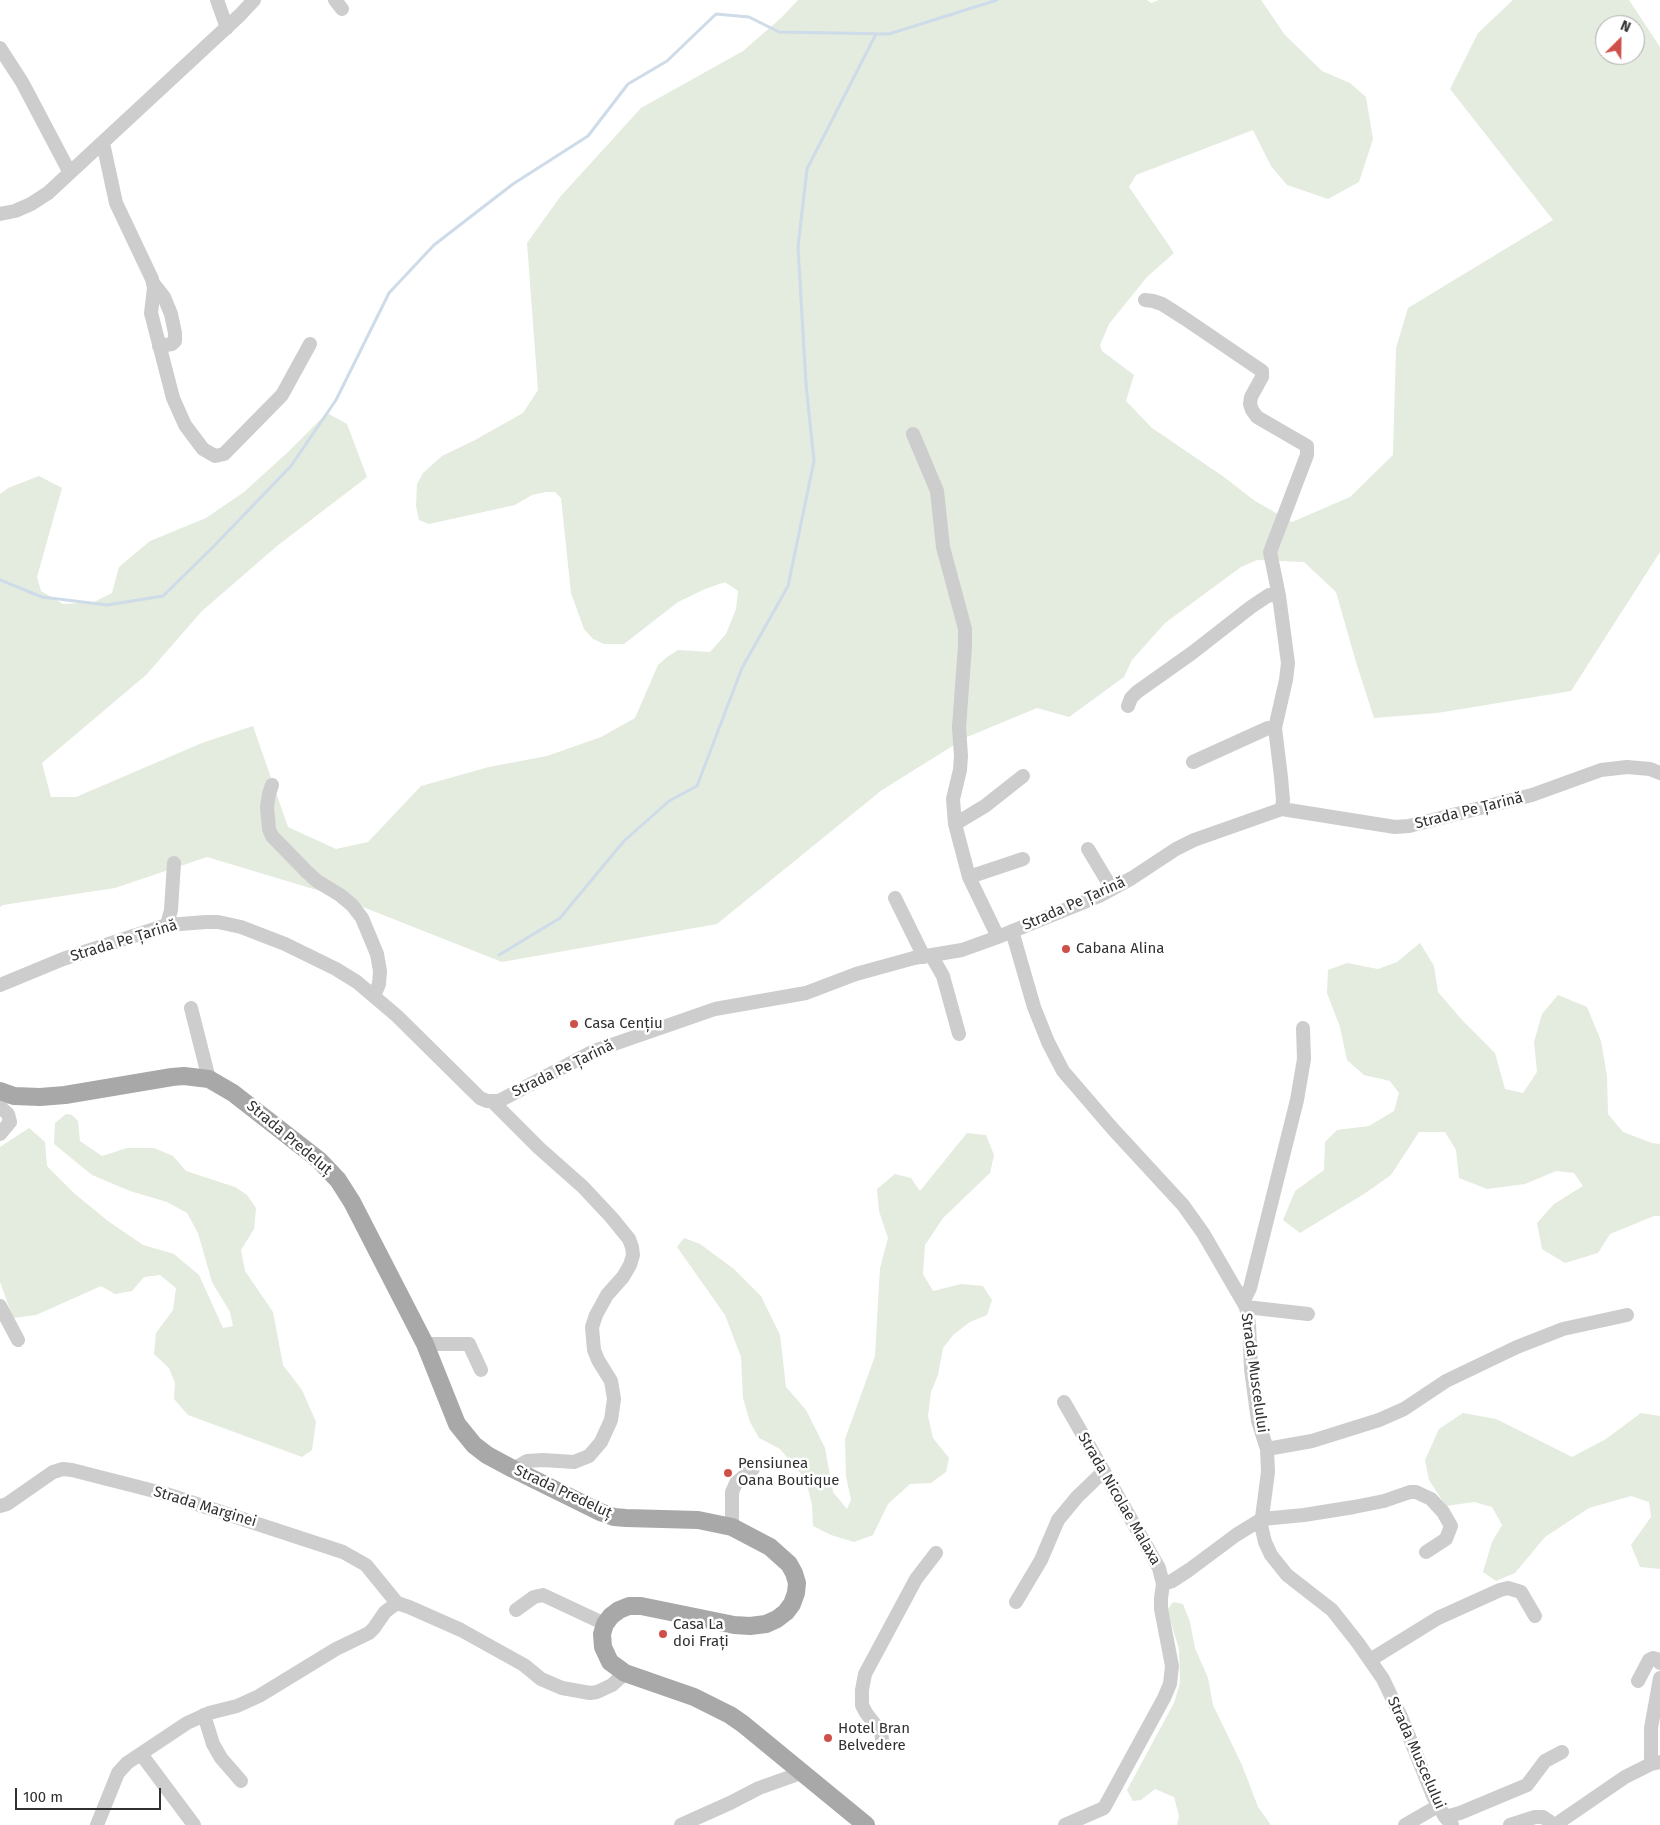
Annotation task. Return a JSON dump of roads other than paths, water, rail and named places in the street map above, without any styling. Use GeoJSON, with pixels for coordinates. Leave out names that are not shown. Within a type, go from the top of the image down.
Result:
{"type":"FeatureCollection","features":[{"type":"Feature","properties":{"kind":"main road","name":"Strada Predeluț"},"geometry":{"type":"LineString","coordinates":[[0,1095],[40,1097],[65,1095],[184,1076],[209,1078],[233,1092],[319,1160],[338,1180],[352,1202],[425,1344],[451,1413],[464,1434],[474,1445],[487,1455],[513,1469],[584,1505],[614,1517],[698,1520],[732,1528],[770,1547],[789,1564],[797,1583],[792,1604],[786,1612],[766,1624],[750,1626],[711,1621],[641,1606],[629,1606],[619,1610],[605,1624]]}},
{"type":"Feature","properties":{"kind":"main road"},"geometry":{"type":"LineString","coordinates":[[605,1624],[602,1634],[603,1647],[610,1662],[625,1673],[714,1706],[743,1724],[866,1825]]}},
{"type":"Feature","properties":{"kind":"street"},"geometry":{"type":"LineString","coordinates":[[217,0],[227,28]]}},
{"type":"Feature","properties":{"kind":"street"},"geometry":{"type":"LineString","coordinates":[[0,214],[15,211],[31,204],[48,193],[227,28],[254,0]]}},
{"type":"Feature","properties":{"kind":"street"},"geometry":{"type":"LineString","coordinates":[[0,48],[22,82],[70,173]]}},
{"type":"Feature","properties":{"kind":"street"},"geometry":{"type":"LineString","coordinates":[[103,143],[116,203],[153,283],[164,297],[170,314],[175,341],[172,344],[159,346],[173,398],[181,417],[203,449],[209,454],[220,456],[224,454],[282,396],[310,344]]}},
{"type":"Feature","properties":{"kind":"street"},"geometry":{"type":"LineString","coordinates":[[1145,300],[1153,300],[1162,304],[1262,371],[1262,377],[1251,397],[1250,404],[1252,410],[1257,417],[1306,446],[1307,455],[1270,552],[1279,596],[1288,663],[1286,680],[1274,728],[1282,784],[1282,808]]}},
{"type":"Feature","properties":{"kind":"street"},"geometry":{"type":"LineString","coordinates":[[914,434],[937,490],[943,547],[965,629],[959,727],[961,756],[960,770],[953,799],[954,824],[969,877],[998,937]]}},
{"type":"Feature","properties":{"kind":"street"},"geometry":{"type":"LineString","coordinates":[[1128,706],[1131,698],[1137,692],[1192,653],[1251,607],[1270,595],[1279,596]]}},
{"type":"Feature","properties":{"kind":"street"},"geometry":{"type":"LineString","coordinates":[[1193,762],[1268,728],[1274,728]]}},
{"type":"Feature","properties":{"kind":"street","name":"Strada Pe Țarină"},"geometry":{"type":"LineString","coordinates":[[493,1102],[594,1051],[714,1009],[806,993],[856,974],[927,956],[962,950],[998,937],[1112,889],[1176,849],[1194,840],[1282,808],[1395,827],[1408,826],[1532,795],[1601,770],[1627,767],[1650,769],[1660,773]]}},
{"type":"Feature","properties":{"kind":"street"},"geometry":{"type":"LineString","coordinates":[[954,824],[985,806],[1023,776]]}},
{"type":"Feature","properties":{"kind":"street"},"geometry":{"type":"LineString","coordinates":[[272,785],[268,794],[267,807],[269,829],[272,836],[307,872],[352,905],[362,918],[379,963],[379,984],[374,996]]}},
{"type":"Feature","properties":{"kind":"street"},"geometry":{"type":"LineString","coordinates":[[1088,849],[1112,889]]}},
{"type":"Feature","properties":{"kind":"street"},"geometry":{"type":"LineString","coordinates":[[969,877],[1023,858]]}},
{"type":"Feature","properties":{"kind":"street"},"geometry":{"type":"LineString","coordinates":[[167,925],[171,910],[174,863]]}},
{"type":"Feature","properties":{"kind":"street"},"geometry":{"type":"LineString","coordinates":[[895,898],[927,956],[943,976],[959,1034]]}},
{"type":"Feature","properties":{"kind":"street","name":"Strada Pe Țarină"},"geometry":{"type":"LineString","coordinates":[[0,985],[64,959],[167,925],[218,922],[262,934],[336,969],[374,996],[397,1016],[474,1093],[480,1098],[493,1102],[532,1142],[583,1187],[612,1218],[629,1239],[633,1255],[623,1277],[607,1295],[592,1327],[594,1350],[611,1381],[614,1399],[610,1420],[601,1442],[589,1456],[574,1462],[528,1461],[513,1469]]}},
{"type":"Feature","properties":{"kind":"street","name":"Strada Muscelului"},"geometry":{"type":"LineString","coordinates":[[1012,931],[1034,1007],[1048,1042],[1063,1071],[1112,1128],[1183,1205],[1203,1233],[1244,1304],[1249,1324],[1251,1369],[1258,1421],[1267,1449],[1268,1472],[1261,1525],[1265,1542],[1278,1565],[1296,1584],[1332,1610],[1383,1679],[1445,1816]]}},
{"type":"Feature","properties":{"kind":"street"},"geometry":{"type":"LineString","coordinates":[[191,1008],[209,1078]]}},
{"type":"Feature","properties":{"kind":"street"},"geometry":{"type":"LineString","coordinates":[[1303,1028],[1304,1059],[1297,1100],[1250,1288],[1244,1304],[1308,1314]]}},
{"type":"Feature","properties":{"kind":"street"},"geometry":{"type":"LineString","coordinates":[[0,1095],[1,1108],[8,1114],[10,1122],[0,1134]]}},
{"type":"Feature","properties":{"kind":"street"},"geometry":{"type":"LineString","coordinates":[[0,1306],[18,1340]]}},
{"type":"Feature","properties":{"kind":"street"},"geometry":{"type":"LineString","coordinates":[[1267,1449],[1312,1441],[1379,1420],[1404,1409],[1446,1381],[1517,1347],[1564,1329],[1627,1315]]}},
{"type":"Feature","properties":{"kind":"street"},"geometry":{"type":"LineString","coordinates":[[425,1344],[469,1344],[480,1370]]}},
{"type":"Feature","properties":{"kind":"street","name":"Strada Nicolae Malaxa"},"geometry":{"type":"LineString","coordinates":[[1064,1402],[1159,1568],[1163,1584],[1161,1609],[1172,1666],[1170,1684],[1164,1698],[1104,1808],[1065,1825]]}},
{"type":"Feature","properties":{"kind":"street","name":"Strada Marginei"},"geometry":{"type":"LineString","coordinates":[[0,1506],[7,1504],[54,1472],[63,1469],[72,1470],[166,1494],[343,1552],[366,1566],[397,1603]]}},
{"type":"Feature","properties":{"kind":"street"},"geometry":{"type":"LineString","coordinates":[[732,1528],[732,1492],[736,1483],[753,1469]]}},
{"type":"Feature","properties":{"kind":"street"},"geometry":{"type":"LineString","coordinates":[[1016,1602],[1040,1560],[1058,1520],[1077,1497],[1104,1471]]}},
{"type":"Feature","properties":{"kind":"street"},"geometry":{"type":"LineString","coordinates":[[1163,1584],[1184,1574],[1262,1519],[1354,1508],[1384,1501],[1401,1494],[1416,1492],[1431,1499],[1443,1512],[1451,1526],[1446,1539],[1426,1552]]}},
{"type":"Feature","properties":{"kind":"street"},"geometry":{"type":"LineString","coordinates":[[882,1739],[881,1732],[862,1705],[864,1674],[916,1579],[936,1553]]}},
{"type":"Feature","properties":{"kind":"street"},"geometry":{"type":"LineString","coordinates":[[1370,1660],[1438,1618],[1500,1590],[1515,1589],[1521,1592],[1535,1616]]}},
{"type":"Feature","properties":{"kind":"street"},"geometry":{"type":"LineString","coordinates":[[516,1610],[534,1597],[543,1595],[605,1624]]}},
{"type":"Feature","properties":{"kind":"street"},"geometry":{"type":"LineString","coordinates":[[97,1825],[118,1773],[127,1763],[187,1723],[204,1715],[237,1706],[259,1696],[336,1649],[369,1633],[385,1612],[397,1603],[461,1630],[562,1688],[597,1692],[612,1685],[625,1673]]}},
{"type":"Feature","properties":{"kind":"street"},"geometry":{"type":"LineString","coordinates":[[1638,1681],[1649,1660],[1653,1658],[1660,1663]]}},
{"type":"Feature","properties":{"kind":"street"},"geometry":{"type":"LineString","coordinates":[[1555,1825],[1625,1777],[1655,1763],[1651,1728],[1660,1678]]}},
{"type":"Feature","properties":{"kind":"street"},"geometry":{"type":"LineString","coordinates":[[204,1715],[213,1744],[241,1781]]}},
{"type":"Feature","properties":{"kind":"street"},"geometry":{"type":"LineString","coordinates":[[1405,1825],[1460,1813],[1527,1785],[1545,1761],[1562,1752]]}},
{"type":"Feature","properties":{"kind":"street"},"geometry":{"type":"LineString","coordinates":[[141,1754],[194,1825]]}},
{"type":"Feature","properties":{"kind":"street"},"geometry":{"type":"LineString","coordinates":[[682,1825],[759,1788],[801,1773]]}},
{"type":"Feature","properties":{"kind":"street"},"geometry":{"type":"LineString","coordinates":[[1510,1825],[1535,1817],[1543,1817],[1551,1825]]}},
{"type":"Feature","properties":{"kind":"waterway"},"geometry":{"type":"LineString","coordinates":[[0,580],[42,597],[107,605],[163,596],[291,466],[336,400],[389,293],[434,245],[513,184],[588,136],[628,84],[667,61],[716,14],[749,17],[779,32],[889,34],[997,0]]}},
{"type":"Feature","properties":{"kind":"waterway"},"geometry":{"type":"LineString","coordinates":[[499,955],[560,918],[624,841],[669,801],[697,786],[742,668],[788,586],[814,461],[806,384],[798,247],[807,169],[876,34]]}},
{"type":"Feature","properties":{"kind":"place","name":"Cabana Alina"},"geometry":{"type":"Point","coordinates":[1066,949]}},
{"type":"Feature","properties":{"kind":"place","name":"Casa Cențiu"},"geometry":{"type":"Point","coordinates":[574,1024]}},
{"type":"Feature","properties":{"kind":"place","name":"Pensiunea Oana Boutique"},"geometry":{"type":"Point","coordinates":[728,1473]}},
{"type":"Feature","properties":{"kind":"place","name":"Casa La doi Frați"},"geometry":{"type":"Point","coordinates":[663,1634]}},
{"type":"Feature","properties":{"kind":"place","name":"Hotel Bran Belvedere"},"geometry":{"type":"Point","coordinates":[828,1738]}}]}
